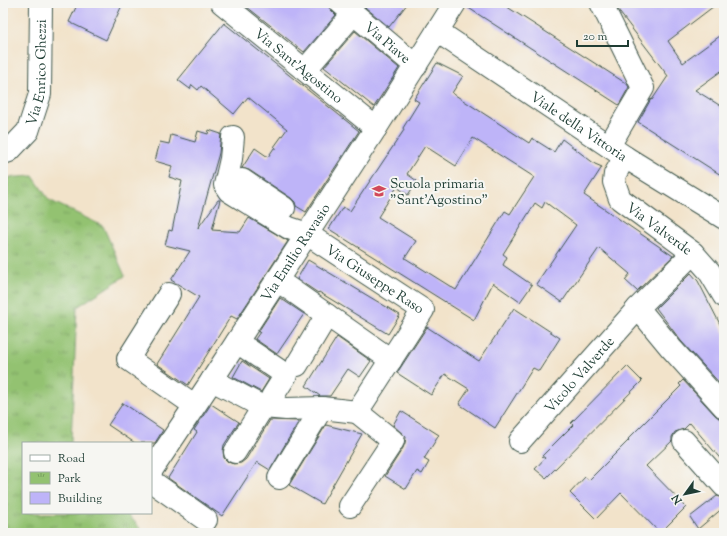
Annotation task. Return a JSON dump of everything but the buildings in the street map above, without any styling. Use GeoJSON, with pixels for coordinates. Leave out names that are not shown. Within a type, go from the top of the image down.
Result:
{"type":"FeatureCollection","features":[{"type":"Feature","properties":{"kind":"street","name":"Via Enrico Ghezzi"},"geometry":{"type":"LineString","coordinates":[[3,153],[9,151],[28,131],[40,94],[41,3]]}},
{"type":"Feature","properties":{"kind":"street","name":"Via Sant'Agostino"},"geometry":{"type":"LineString","coordinates":[[222,3],[376,128]]}},
{"type":"Feature","properties":{"kind":"street","name":"Via Emilio Ravasio"},"geometry":{"type":"LineString","coordinates":[[152,469],[237,342],[416,66],[455,3]]}},
{"type":"Feature","properties":{"kind":"street","name":"Via Valverde"},"geometry":{"type":"LineString","coordinates":[[601,3],[643,88],[617,151],[614,182],[620,199],[693,253],[709,271],[724,296]]}},
{"type":"Feature","properties":{"kind":"street"},"geometry":{"type":"LineString","coordinates":[[305,70],[347,8]]}},
{"type":"Feature","properties":{"kind":"street","name":"Via Piave"},"geometry":{"type":"LineString","coordinates":[[347,8],[416,66]]}},
{"type":"Feature","properties":{"kind":"street","name":"Viale della Vittoria"},"geometry":{"type":"LineString","coordinates":[[437,31],[617,151],[724,218]]}},
{"type":"Feature","properties":{"kind":"street","name":"Via Giuseppe Raso"},"geometry":{"type":"LineString","coordinates":[[233,137],[231,159],[225,185],[229,191],[289,228],[309,230],[423,310],[357,412]]}},
{"type":"Feature","properties":{"kind":"street"},"geometry":{"type":"LineString","coordinates":[[242,180],[309,230]]}},
{"type":"Feature","properties":{"kind":"street","name":"Vicolo Valverde"},"geometry":{"type":"LineString","coordinates":[[520,441],[638,308],[693,253]]}},
{"type":"Feature","properties":{"kind":"street"},"geometry":{"type":"LineString","coordinates":[[277,280],[390,360]]}},
{"type":"Feature","properties":{"kind":"street"},"geometry":{"type":"LineString","coordinates":[[169,294],[128,359],[194,405]]}},
{"type":"Feature","properties":{"kind":"street"},"geometry":{"type":"LineString","coordinates":[[638,308],[671,348],[724,407]]}},
{"type":"Feature","properties":{"kind":"street"},"geometry":{"type":"LineString","coordinates":[[297,365],[327,315]]}},
{"type":"Feature","properties":{"kind":"street"},"geometry":{"type":"LineString","coordinates":[[235,452],[286,375],[237,342]]}},
{"type":"Feature","properties":{"kind":"street"},"geometry":{"type":"LineString","coordinates":[[212,380],[254,404],[268,402],[286,409],[322,408],[357,412],[394,441],[350,506]]}},
{"type":"Feature","properties":{"kind":"street"},"geometry":{"type":"LineString","coordinates":[[279,478],[322,408]]}},
{"type":"Feature","properties":{"kind":"street"},"geometry":{"type":"LineString","coordinates":[[684,441],[724,486]]}},
{"type":"Feature","properties":{"kind":"street"},"geometry":{"type":"LineString","coordinates":[[152,482],[206,520]]}},
{"type":"Feature","properties":{"kind":"green space"},"geometry":{"type":"Polygon","coordinates":[[[33,176],[49,200],[103,226],[125,276],[77,307],[71,442],[22,442],[22,514],[128,514],[144,533],[3,533],[3,178],[33,176]]]}},
{"type":"Feature","properties":{"kind":"place","name":"Scuola primaria \"Sant'Agostino\""},"geometry":{"type":"Point","coordinates":[379,191]}}]}
